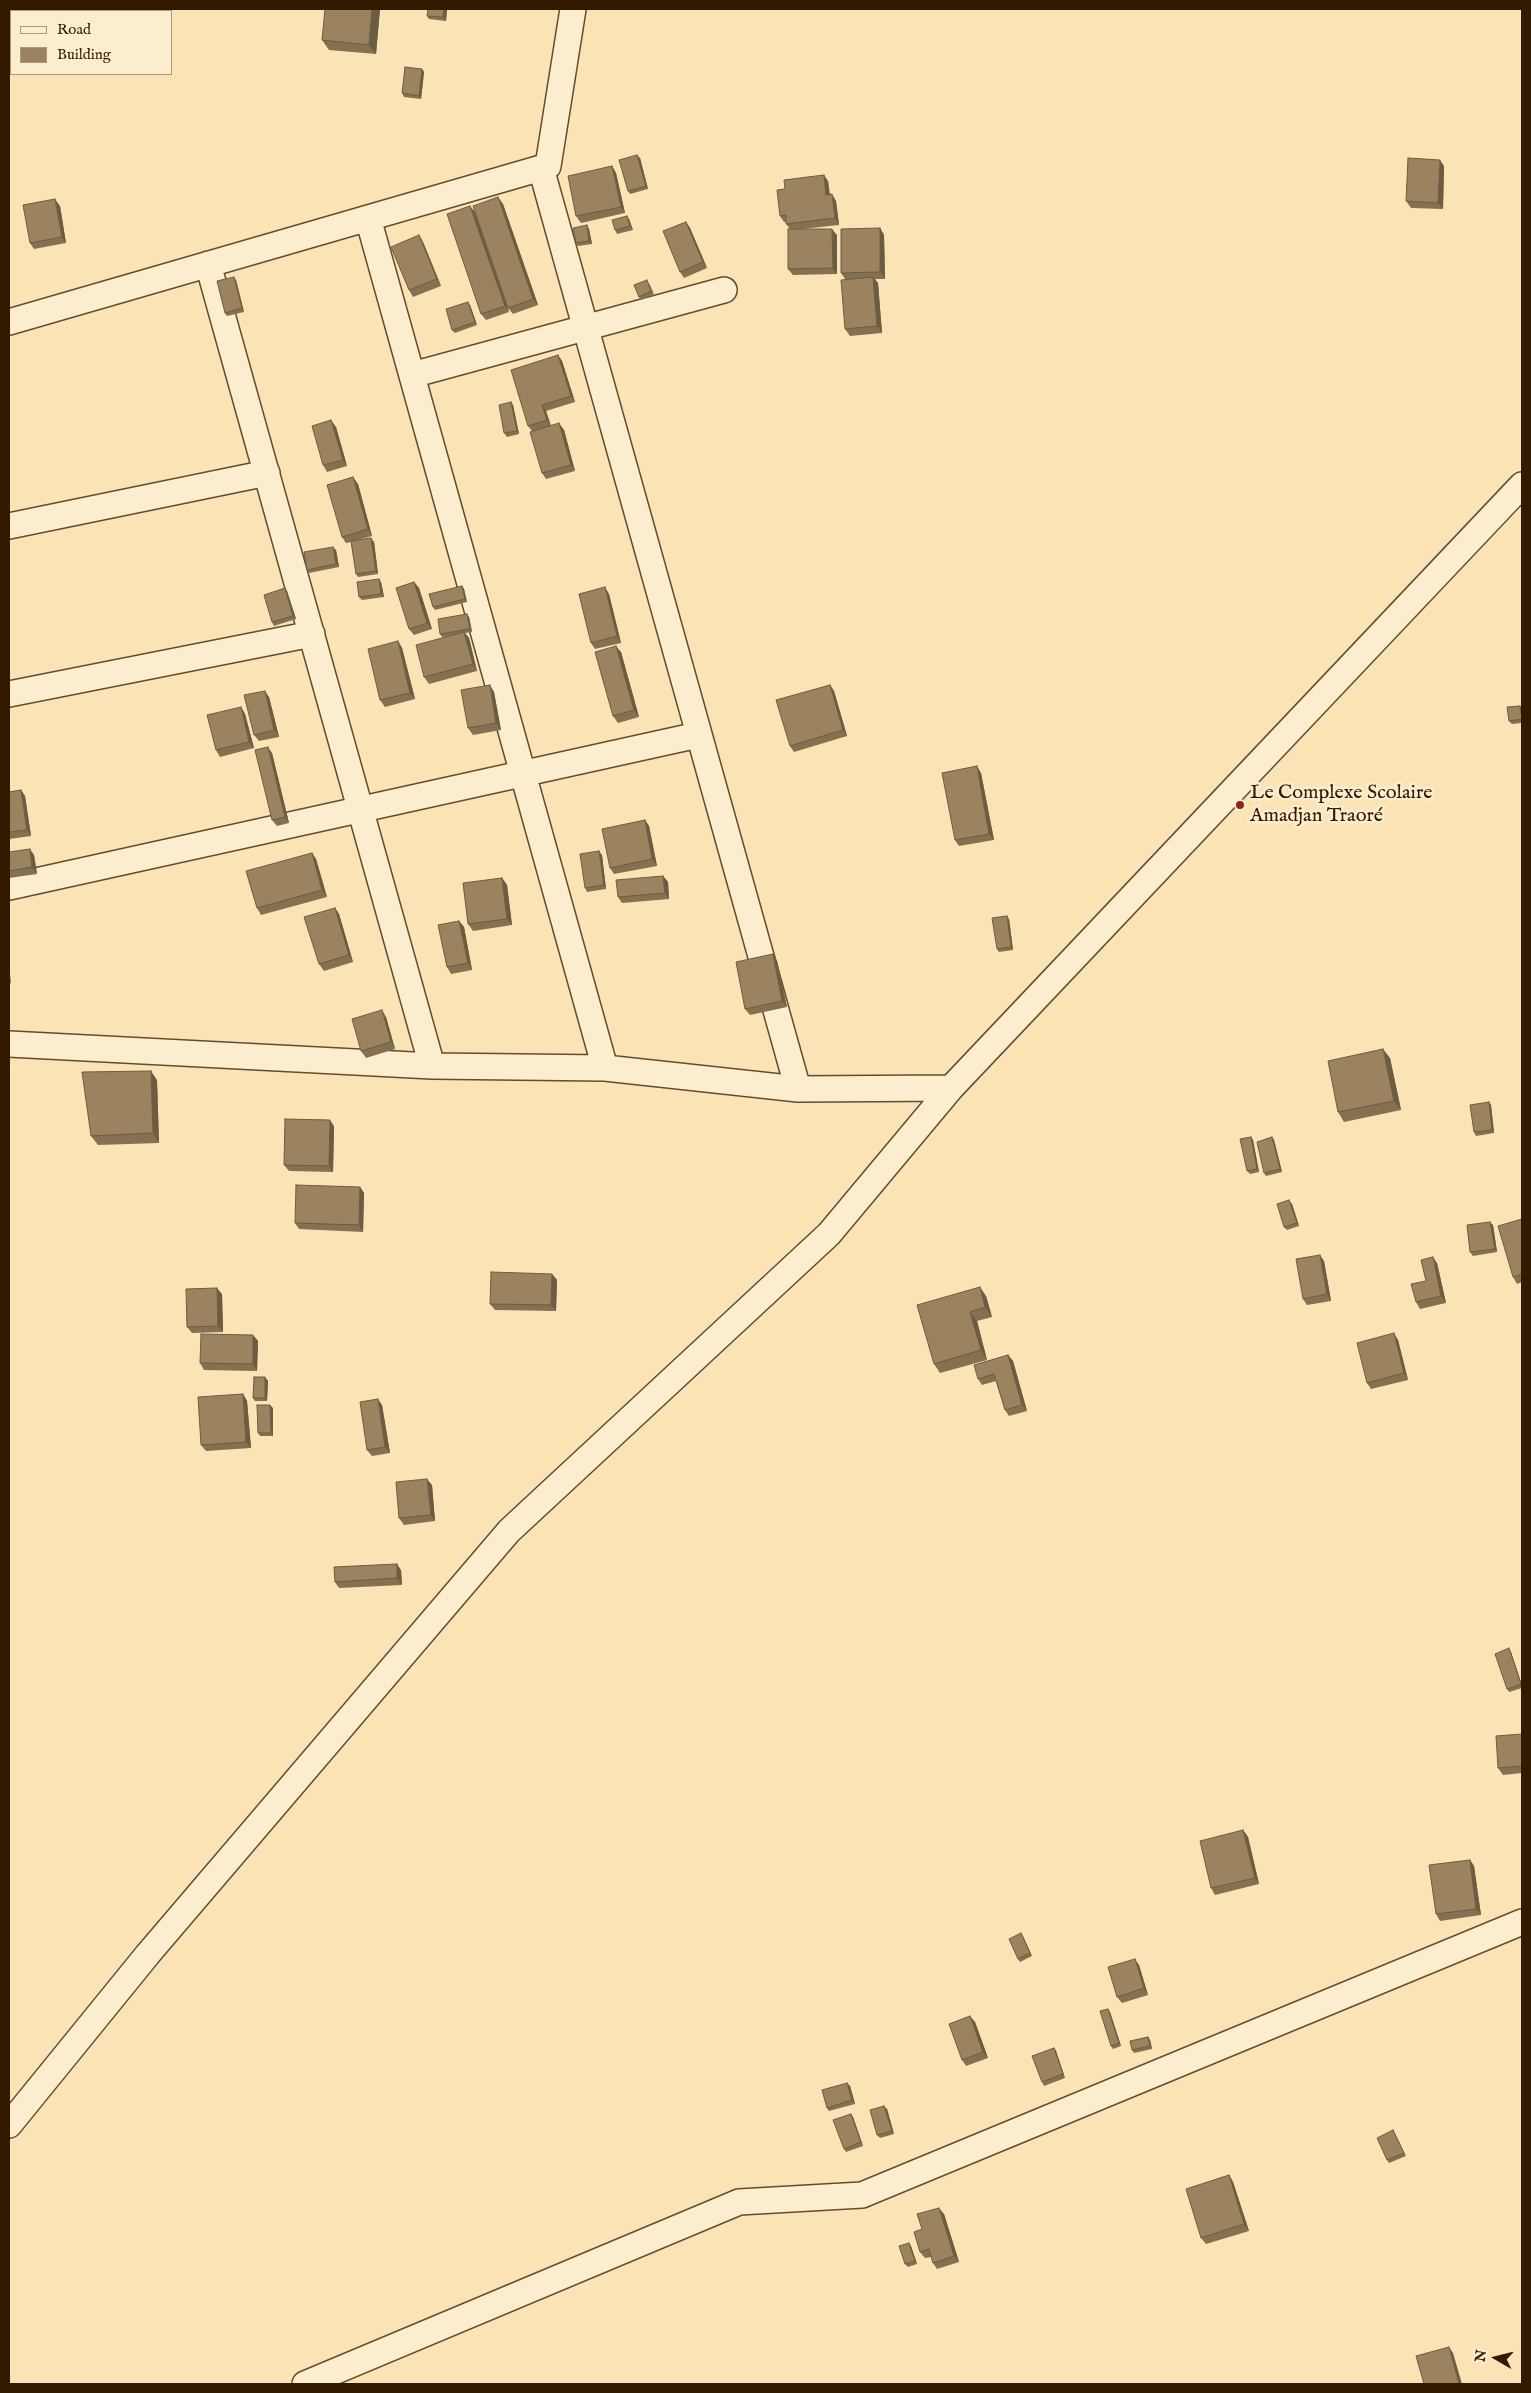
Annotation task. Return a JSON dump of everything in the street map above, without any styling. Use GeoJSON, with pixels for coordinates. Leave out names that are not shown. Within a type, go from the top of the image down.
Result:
{"type":"FeatureCollection","features":[{"type":"Feature","properties":{"kind":"street"},"geometry":{"type":"LineString","coordinates":[[9,322],[548,166],[573,9]]}},
{"type":"Feature","properties":{"kind":"street"},"geometry":{"type":"LineString","coordinates":[[541,168],[798,1089]]}},
{"type":"Feature","properties":{"kind":"street"},"geometry":{"type":"LineString","coordinates":[[368,218],[606,1068]]}},
{"type":"Feature","properties":{"kind":"street"},"geometry":{"type":"LineString","coordinates":[[208,264],[432,1066]]}},
{"type":"Feature","properties":{"kind":"street"},"geometry":{"type":"LineString","coordinates":[[412,375],[724,290]]}},
{"type":"Feature","properties":{"kind":"street"},"geometry":{"type":"LineString","coordinates":[[9,526],[267,472]]}},
{"type":"Feature","properties":{"kind":"street"},"geometry":{"type":"LineString","coordinates":[[9,2125],[148,1954],[509,1531],[829,1234],[951,1088],[1522,485]]}},
{"type":"Feature","properties":{"kind":"street"},"geometry":{"type":"LineString","coordinates":[[9,694],[312,634]]}},
{"type":"Feature","properties":{"kind":"street"},"geometry":{"type":"LineString","coordinates":[[9,887],[698,734]]}},
{"type":"Feature","properties":{"kind":"street"},"geometry":{"type":"LineString","coordinates":[[9,1044],[432,1066],[606,1068],[798,1089],[951,1088]]}},
{"type":"Feature","properties":{"kind":"street"},"geometry":{"type":"LineString","coordinates":[[304,2384],[739,2202],[862,2195],[1522,1922]]}},
{"type":"Feature","properties":{"kind":"building"},"geometry":{"type":"Polygon","coordinates":[[[325,9],[372,9],[369,45],[322,40],[325,9]]]}},
{"type":"Feature","properties":{"kind":"building"},"geometry":{"type":"Polygon","coordinates":[[[428,9],[444,9],[443,17],[427,16],[428,9]]]}},
{"type":"Feature","properties":{"kind":"building"},"geometry":{"type":"Polygon","coordinates":[[[9,25],[10,61],[9,61],[9,25]]]}},
{"type":"Feature","properties":{"kind":"building"},"geometry":{"type":"Polygon","coordinates":[[[405,67],[422,69],[419,96],[402,93],[405,67]]]}},
{"type":"Feature","properties":{"kind":"building"},"geometry":{"type":"Polygon","coordinates":[[[637,155],[646,186],[628,191],[619,160],[637,155]]]}},
{"type":"Feature","properties":{"kind":"building"},"geometry":{"type":"Polygon","coordinates":[[[1408,158],[1440,160],[1438,203],[1406,201],[1408,158]]]}},
{"type":"Feature","properties":{"kind":"building"},"geometry":{"type":"Polygon","coordinates":[[[612,166],[621,207],[576,216],[568,176],[612,166]]]}},
{"type":"Feature","properties":{"kind":"building"},"geometry":{"type":"Polygon","coordinates":[[[824,175],[826,195],[832,194],[835,218],[786,224],[786,215],[780,216],[777,190],[785,189],[784,180],[824,175]]]}},
{"type":"Feature","properties":{"kind":"building"},"geometry":{"type":"Polygon","coordinates":[[[498,197],[533,299],[508,308],[473,206],[498,197]]]}},
{"type":"Feature","properties":{"kind":"building"},"geometry":{"type":"Polygon","coordinates":[[[55,199],[62,237],[30,243],[23,205],[55,199]]]}},
{"type":"Feature","properties":{"kind":"building"},"geometry":{"type":"Polygon","coordinates":[[[470,206],[505,306],[481,314],[447,214],[470,206]]]}},
{"type":"Feature","properties":{"kind":"building"},"geometry":{"type":"Polygon","coordinates":[[[627,216],[630,226],[615,230],[612,220],[627,216]]]}},
{"type":"Feature","properties":{"kind":"building"},"geometry":{"type":"Polygon","coordinates":[[[686,222],[703,262],[680,272],[663,231],[686,222]]]}},
{"type":"Feature","properties":{"kind":"building"},"geometry":{"type":"Polygon","coordinates":[[[587,225],[589,241],[576,243],[573,228],[587,225]]]}},
{"type":"Feature","properties":{"kind":"building"},"geometry":{"type":"Polygon","coordinates":[[[880,228],[880,272],[841,273],[841,229],[880,228]]]}},
{"type":"Feature","properties":{"kind":"building"},"geometry":{"type":"Polygon","coordinates":[[[788,229],[832,229],[833,268],[788,269],[788,229]]]}},
{"type":"Feature","properties":{"kind":"building"},"geometry":{"type":"Polygon","coordinates":[[[419,235],[437,279],[409,290],[391,247],[419,235]]]}},
{"type":"Feature","properties":{"kind":"building"},"geometry":{"type":"Polygon","coordinates":[[[234,277],[242,308],[225,313],[217,281],[234,277]]]}},
{"type":"Feature","properties":{"kind":"building"},"geometry":{"type":"Polygon","coordinates":[[[873,277],[877,326],[845,329],[841,280],[873,277]]]}},
{"type":"Feature","properties":{"kind":"building"},"geometry":{"type":"Polygon","coordinates":[[[647,280],[651,291],[639,297],[634,285],[647,280]]]}},
{"type":"Feature","properties":{"kind":"building"},"geometry":{"type":"Polygon","coordinates":[[[468,302],[475,322],[452,330],[446,309],[468,302]]]}},
{"type":"Feature","properties":{"kind":"building"},"geometry":{"type":"Polygon","coordinates":[[[558,355],[571,396],[542,405],[547,420],[528,426],[511,370],[558,355]]]}},
{"type":"Feature","properties":{"kind":"building"},"geometry":{"type":"Polygon","coordinates":[[[511,402],[517,431],[504,433],[499,405],[511,402]]]}},
{"type":"Feature","properties":{"kind":"building"},"geometry":{"type":"Polygon","coordinates":[[[331,420],[343,460],[323,465],[312,426],[331,420]]]}},
{"type":"Feature","properties":{"kind":"building"},"geometry":{"type":"Polygon","coordinates":[[[559,423],[571,465],[542,473],[530,432],[559,423]]]}},
{"type":"Feature","properties":{"kind":"building"},"geometry":{"type":"Polygon","coordinates":[[[353,477],[368,529],[342,537],[327,485],[353,477]]]}},
{"type":"Feature","properties":{"kind":"building"},"geometry":{"type":"Polygon","coordinates":[[[371,538],[376,571],[356,574],[351,541],[371,538]]]}},
{"type":"Feature","properties":{"kind":"building"},"geometry":{"type":"Polygon","coordinates":[[[333,547],[336,564],[307,570],[304,552],[333,547]]]}},
{"type":"Feature","properties":{"kind":"building"},"geometry":{"type":"Polygon","coordinates":[[[379,579],[381,594],[359,597],[357,582],[379,579]]]}},
{"type":"Feature","properties":{"kind":"building"},"geometry":{"type":"Polygon","coordinates":[[[414,582],[427,623],[409,629],[396,588],[414,582]]]}},
{"type":"Feature","properties":{"kind":"building"},"geometry":{"type":"Polygon","coordinates":[[[462,586],[465,599],[433,607],[429,594],[462,586]]]}},
{"type":"Feature","properties":{"kind":"building"},"geometry":{"type":"Polygon","coordinates":[[[605,587],[617,636],[591,643],[579,594],[605,587]]]}},
{"type":"Feature","properties":{"kind":"building"},"geometry":{"type":"Polygon","coordinates":[[[285,588],[293,616],[272,622],[264,595],[285,588]]]}},
{"type":"Feature","properties":{"kind":"building"},"geometry":{"type":"Polygon","coordinates":[[[467,614],[470,629],[440,634],[438,619],[467,614]]]}},
{"type":"Feature","properties":{"kind":"building"},"geometry":{"type":"Polygon","coordinates":[[[464,632],[473,664],[424,677],[416,645],[464,632]]]}},
{"type":"Feature","properties":{"kind":"building"},"geometry":{"type":"Polygon","coordinates":[[[398,641],[410,693],[380,700],[368,649],[398,641]]]}},
{"type":"Feature","properties":{"kind":"building"},"geometry":{"type":"Polygon","coordinates":[[[616,646],[634,710],[613,716],[595,652],[616,646]]]}},
{"type":"Feature","properties":{"kind":"building"},"geometry":{"type":"Polygon","coordinates":[[[490,685],[496,723],[468,728],[461,690],[490,685]]]}},
{"type":"Feature","properties":{"kind":"building"},"geometry":{"type":"Polygon","coordinates":[[[830,685],[843,730],[790,746],[776,700],[830,685]]]}},
{"type":"Feature","properties":{"kind":"building"},"geometry":{"type":"Polygon","coordinates":[[[265,691],[274,730],[254,735],[244,695],[265,691]]]}},
{"type":"Feature","properties":{"kind":"building"},"geometry":{"type":"Polygon","coordinates":[[[1520,706],[1522,719],[1509,721],[1507,707],[1520,706]]]}},
{"type":"Feature","properties":{"kind":"building"},"geometry":{"type":"Polygon","coordinates":[[[241,707],[249,742],[216,750],[207,715],[241,707]]]}},
{"type":"Feature","properties":{"kind":"building"},"geometry":{"type":"Polygon","coordinates":[[[268,747],[285,817],[272,820],[255,750],[268,747]]]}},
{"type":"Feature","properties":{"kind":"building"},"geometry":{"type":"Polygon","coordinates":[[[977,766],[989,834],[955,840],[942,773],[977,766]]]}},
{"type":"Feature","properties":{"kind":"building"},"geometry":{"type":"Polygon","coordinates":[[[21,790],[27,830],[9,832],[9,792],[21,790]]]}},
{"type":"Feature","properties":{"kind":"building"},"geometry":{"type":"Polygon","coordinates":[[[645,820],[652,859],[610,868],[602,829],[645,820]]]}},
{"type":"Feature","properties":{"kind":"building"},"geometry":{"type":"Polygon","coordinates":[[[30,849],[32,867],[9,871],[9,852],[30,849]]]}},
{"type":"Feature","properties":{"kind":"building"},"geometry":{"type":"Polygon","coordinates":[[[599,851],[604,885],[585,888],[580,854],[599,851]]]}},
{"type":"Feature","properties":{"kind":"building"},"geometry":{"type":"Polygon","coordinates":[[[312,853],[322,890],[257,908],[246,871],[312,853]]]}},
{"type":"Feature","properties":{"kind":"building"},"geometry":{"type":"Polygon","coordinates":[[[663,876],[665,893],[618,897],[616,880],[663,876]]]}},
{"type":"Feature","properties":{"kind":"building"},"geometry":{"type":"Polygon","coordinates":[[[502,878],[507,919],[468,924],[463,883],[502,878]]]}},
{"type":"Feature","properties":{"kind":"building"},"geometry":{"type":"Polygon","coordinates":[[[335,908],[349,955],[319,964],[304,917],[335,908]]]}},
{"type":"Feature","properties":{"kind":"building"},"geometry":{"type":"Polygon","coordinates":[[[1007,916],[1011,947],[997,949],[992,918],[1007,916]]]}},
{"type":"Feature","properties":{"kind":"building"},"geometry":{"type":"Polygon","coordinates":[[[459,921],[468,963],[447,967],[438,925],[459,921]]]}},
{"type":"Feature","properties":{"kind":"building"},"geometry":{"type":"Polygon","coordinates":[[[773,954],[782,1001],[745,1009],[736,962],[773,954]]]}},
{"type":"Feature","properties":{"kind":"building"},"geometry":{"type":"Polygon","coordinates":[[[382,1010],[391,1042],[361,1051],[352,1019],[382,1010]]]}},
{"type":"Feature","properties":{"kind":"building"},"geometry":{"type":"Polygon","coordinates":[[[1383,1049],[1394,1101],[1338,1112],[1328,1061],[1383,1049]]]}},
{"type":"Feature","properties":{"kind":"building"},"geometry":{"type":"Polygon","coordinates":[[[151,1071],[153,1133],[91,1136],[82,1072],[151,1071]]]}},
{"type":"Feature","properties":{"kind":"building"},"geometry":{"type":"Polygon","coordinates":[[[1489,1102],[1492,1130],[1474,1132],[1470,1105],[1489,1102]]]}},
{"type":"Feature","properties":{"kind":"building"},"geometry":{"type":"Polygon","coordinates":[[[285,1119],[330,1120],[329,1166],[284,1165],[285,1119]]]}},
{"type":"Feature","properties":{"kind":"building"},"geometry":{"type":"Polygon","coordinates":[[[1251,1137],[1257,1169],[1247,1171],[1240,1139],[1251,1137]]]}},
{"type":"Feature","properties":{"kind":"building"},"geometry":{"type":"Polygon","coordinates":[[[1272,1137],[1280,1169],[1264,1173],[1257,1142],[1272,1137]]]}},
{"type":"Feature","properties":{"kind":"building"},"geometry":{"type":"Polygon","coordinates":[[[296,1185],[360,1187],[359,1225],[295,1223],[296,1185]]]}},
{"type":"Feature","properties":{"kind":"building"},"geometry":{"type":"Polygon","coordinates":[[[1289,1200],[1297,1223],[1284,1227],[1277,1204],[1289,1200]]]}},
{"type":"Feature","properties":{"kind":"building"},"geometry":{"type":"Polygon","coordinates":[[[1522,1219],[1522,1274],[1513,1277],[1498,1226],[1522,1219]]]}},
{"type":"Feature","properties":{"kind":"building"},"geometry":{"type":"Polygon","coordinates":[[[1490,1222],[1495,1249],[1470,1252],[1467,1225],[1490,1222]]]}},
{"type":"Feature","properties":{"kind":"building"},"geometry":{"type":"Polygon","coordinates":[[[1320,1255],[1327,1294],[1303,1299],[1296,1259],[1320,1255]]]}},
{"type":"Feature","properties":{"kind":"building"},"geometry":{"type":"Polygon","coordinates":[[[1433,1257],[1441,1296],[1416,1302],[1411,1284],[1426,1281],[1421,1260],[1433,1257]]]}},
{"type":"Feature","properties":{"kind":"building"},"geometry":{"type":"Polygon","coordinates":[[[491,1272],[552,1274],[551,1305],[490,1304],[491,1272]]]}},
{"type":"Feature","properties":{"kind":"building"},"geometry":{"type":"Polygon","coordinates":[[[980,1287],[985,1307],[970,1312],[981,1350],[934,1364],[917,1305],[980,1287]]]}},
{"type":"Feature","properties":{"kind":"building"},"geometry":{"type":"Polygon","coordinates":[[[217,1288],[218,1326],[187,1327],[186,1289],[217,1288]]]}},
{"type":"Feature","properties":{"kind":"building"},"geometry":{"type":"Polygon","coordinates":[[[1394,1333],[1404,1373],[1367,1383],[1357,1343],[1394,1333]]]}},
{"type":"Feature","properties":{"kind":"building"},"geometry":{"type":"Polygon","coordinates":[[[201,1334],[253,1335],[253,1364],[200,1363],[201,1334]]]}},
{"type":"Feature","properties":{"kind":"building"},"geometry":{"type":"Polygon","coordinates":[[[1008,1355],[1022,1405],[1005,1410],[994,1374],[978,1379],[974,1365],[1008,1355]]]}},
{"type":"Feature","properties":{"kind":"building"},"geometry":{"type":"Polygon","coordinates":[[[254,1377],[265,1377],[265,1398],[253,1398],[254,1377]]]}},
{"type":"Feature","properties":{"kind":"building"},"geometry":{"type":"Polygon","coordinates":[[[243,1394],[246,1442],[201,1445],[198,1397],[243,1394]]]}},
{"type":"Feature","properties":{"kind":"building"},"geometry":{"type":"Polygon","coordinates":[[[378,1399],[385,1447],[367,1450],[360,1402],[378,1399]]]}},
{"type":"Feature","properties":{"kind":"building"},"geometry":{"type":"Polygon","coordinates":[[[257,1405],[270,1405],[271,1433],[258,1433],[257,1405]]]}},
{"type":"Feature","properties":{"kind":"building"},"geometry":{"type":"Polygon","coordinates":[[[427,1479],[431,1515],[399,1518],[396,1482],[427,1479]]]}},
{"type":"Feature","properties":{"kind":"building"},"geometry":{"type":"Polygon","coordinates":[[[397,1564],[397,1578],[335,1582],[334,1567],[397,1564]]]}},
{"type":"Feature","properties":{"kind":"building"},"geometry":{"type":"Polygon","coordinates":[[[1509,1648],[1521,1684],[1507,1689],[1495,1654],[1509,1648]]]}},
{"type":"Feature","properties":{"kind":"building"},"geometry":{"type":"Polygon","coordinates":[[[1522,1734],[1522,1766],[1498,1768],[1496,1736],[1522,1734]]]}},
{"type":"Feature","properties":{"kind":"building"},"geometry":{"type":"Polygon","coordinates":[[[1243,1830],[1255,1878],[1211,1888],[1200,1841],[1243,1830]]]}},
{"type":"Feature","properties":{"kind":"building"},"geometry":{"type":"Polygon","coordinates":[[[1470,1860],[1476,1909],[1436,1914],[1429,1865],[1470,1860]]]}},
{"type":"Feature","properties":{"kind":"building"},"geometry":{"type":"Polygon","coordinates":[[[1021,1933],[1030,1953],[1018,1959],[1009,1939],[1021,1933]]]}},
{"type":"Feature","properties":{"kind":"building"},"geometry":{"type":"Polygon","coordinates":[[[1135,1959],[1144,1988],[1117,1997],[1108,1967],[1135,1959]]]}},
{"type":"Feature","properties":{"kind":"building"},"geometry":{"type":"Polygon","coordinates":[[[1108,2009],[1119,2043],[1111,2046],[1100,2011],[1108,2009]]]}},
{"type":"Feature","properties":{"kind":"building"},"geometry":{"type":"Polygon","coordinates":[[[970,2016],[983,2052],[962,2060],[949,2024],[970,2016]]]}},
{"type":"Feature","properties":{"kind":"building"},"geometry":{"type":"Polygon","coordinates":[[[1148,2037],[1150,2046],[1132,2050],[1130,2041],[1148,2037]]]}},
{"type":"Feature","properties":{"kind":"building"},"geometry":{"type":"Polygon","coordinates":[[[1054,2048],[1063,2074],[1042,2082],[1032,2056],[1054,2048]]]}},
{"type":"Feature","properties":{"kind":"building"},"geometry":{"type":"Polygon","coordinates":[[[847,2083],[852,2100],[827,2108],[822,2090],[847,2083]]]}},
{"type":"Feature","properties":{"kind":"building"},"geometry":{"type":"Polygon","coordinates":[[[884,2106],[892,2131],[877,2135],[870,2110],[884,2106]]]}},
{"type":"Feature","properties":{"kind":"building"},"geometry":{"type":"Polygon","coordinates":[[[851,2114],[861,2142],[844,2149],[833,2120],[851,2114]]]}},
{"type":"Feature","properties":{"kind":"building"},"geometry":{"type":"Polygon","coordinates":[[[1393,2130],[1404,2153],[1387,2160],[1377,2138],[1393,2130]]]}},
{"type":"Feature","properties":{"kind":"building"},"geometry":{"type":"Polygon","coordinates":[[[1229,2175],[1244,2224],[1201,2238],[1186,2189],[1229,2175]]]}},
{"type":"Feature","properties":{"kind":"building"},"geometry":{"type":"Polygon","coordinates":[[[939,2208],[954,2256],[933,2263],[929,2249],[920,2252],[914,2232],[922,2229],[917,2214],[939,2208]]]}},
{"type":"Feature","properties":{"kind":"building"},"geometry":{"type":"Polygon","coordinates":[[[909,2243],[915,2261],[905,2264],[899,2246],[909,2243]]]}},
{"type":"Feature","properties":{"kind":"building"},"geometry":{"type":"Polygon","coordinates":[[[1449,2347],[1459,2384],[1424,2384],[1416,2356],[1449,2347]]]}},
{"type":"Feature","properties":{"kind":"place","name":"Le Complexe Scolaire Amadjan Traoré"},"geometry":{"type":"Point","coordinates":[1240,805]}}]}
